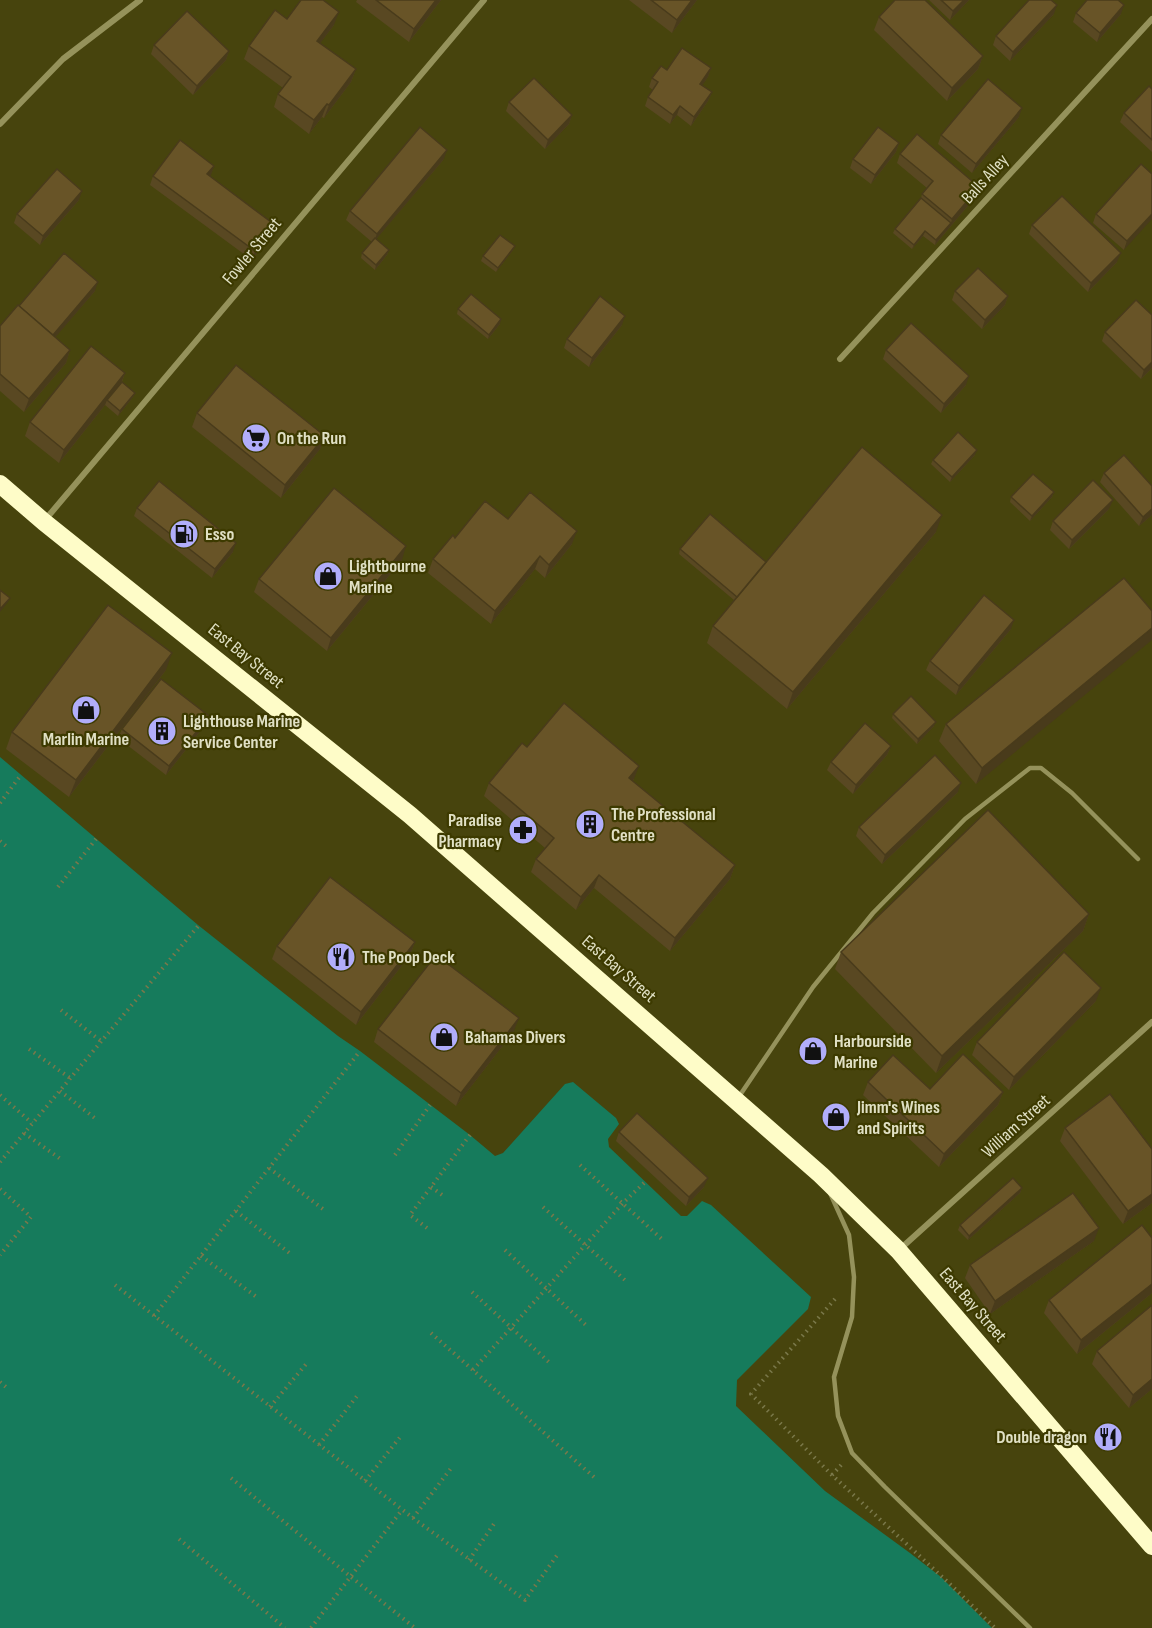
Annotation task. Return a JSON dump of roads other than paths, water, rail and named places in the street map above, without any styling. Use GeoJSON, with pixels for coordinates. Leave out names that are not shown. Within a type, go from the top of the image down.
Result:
{"type":"FeatureCollection","features":[{"type":"Feature","properties":{"kind":"highway","name":"East Bay Street"},"geometry":{"type":"LineString","coordinates":[[0,484],[44,522],[410,815],[821,1175],[898,1250],[1152,1546]]}},
{"type":"Feature","properties":{"kind":"street"},"geometry":{"type":"LineString","coordinates":[[0,124],[63,59],[140,0]]}},
{"type":"Feature","properties":{"kind":"street","name":"Fowler Street"},"geometry":{"type":"LineString","coordinates":[[44,522],[484,0]]}},
{"type":"Feature","properties":{"kind":"street","name":"Balls Alley"},"geometry":{"type":"LineString","coordinates":[[840,359],[1152,19]]}},
{"type":"Feature","properties":{"kind":"street","name":"William Street"},"geometry":{"type":"LineString","coordinates":[[898,1250],[1152,1022]]}},
{"type":"Feature","properties":{"kind":"lane"},"geometry":{"type":"LineString","coordinates":[[736,1101],[813,987],[873,913],[965,819],[1030,768],[1041,768],[1072,793],[1138,859]]}},
{"type":"Feature","properties":{"kind":"lane"},"geometry":{"type":"LineString","coordinates":[[821,1175],[849,1235],[855,1277],[852,1317],[834,1377],[838,1416],[852,1453],[1030,1628]]}},
{"type":"Feature","properties":{"kind":"place","name":"On the Run"},"geometry":{"type":"Point","coordinates":[256,438]}},
{"type":"Feature","properties":{"kind":"place","name":"Esso"},"geometry":{"type":"Point","coordinates":[184,534]}},
{"type":"Feature","properties":{"kind":"place","name":"Lightbourne Marine"},"geometry":{"type":"Point","coordinates":[328,576]}},
{"type":"Feature","properties":{"kind":"place","name":"Marlin Marine"},"geometry":{"type":"Point","coordinates":[86,710]}},
{"type":"Feature","properties":{"kind":"place","name":"Lighthouse Marine Service Center"},"geometry":{"type":"Point","coordinates":[162,731]}},
{"type":"Feature","properties":{"kind":"place","name":"The Professional Centre"},"geometry":{"type":"Point","coordinates":[590,824]}},
{"type":"Feature","properties":{"kind":"place","name":"Paradise Pharmacy"},"geometry":{"type":"Point","coordinates":[523,830]}},
{"type":"Feature","properties":{"kind":"place","name":"The Poop Deck"},"geometry":{"type":"Point","coordinates":[341,957]}},
{"type":"Feature","properties":{"kind":"place","name":"Bahamas Divers"},"geometry":{"type":"Point","coordinates":[444,1037]}},
{"type":"Feature","properties":{"kind":"place","name":"Harbourside Marine"},"geometry":{"type":"Point","coordinates":[813,1051]}},
{"type":"Feature","properties":{"kind":"place","name":"Jimm's Wines and Spirits"},"geometry":{"type":"Point","coordinates":[836,1117]}},
{"type":"Feature","properties":{"kind":"place","name":"Double dragon"},"geometry":{"type":"Point","coordinates":[1108,1437]}}]}
